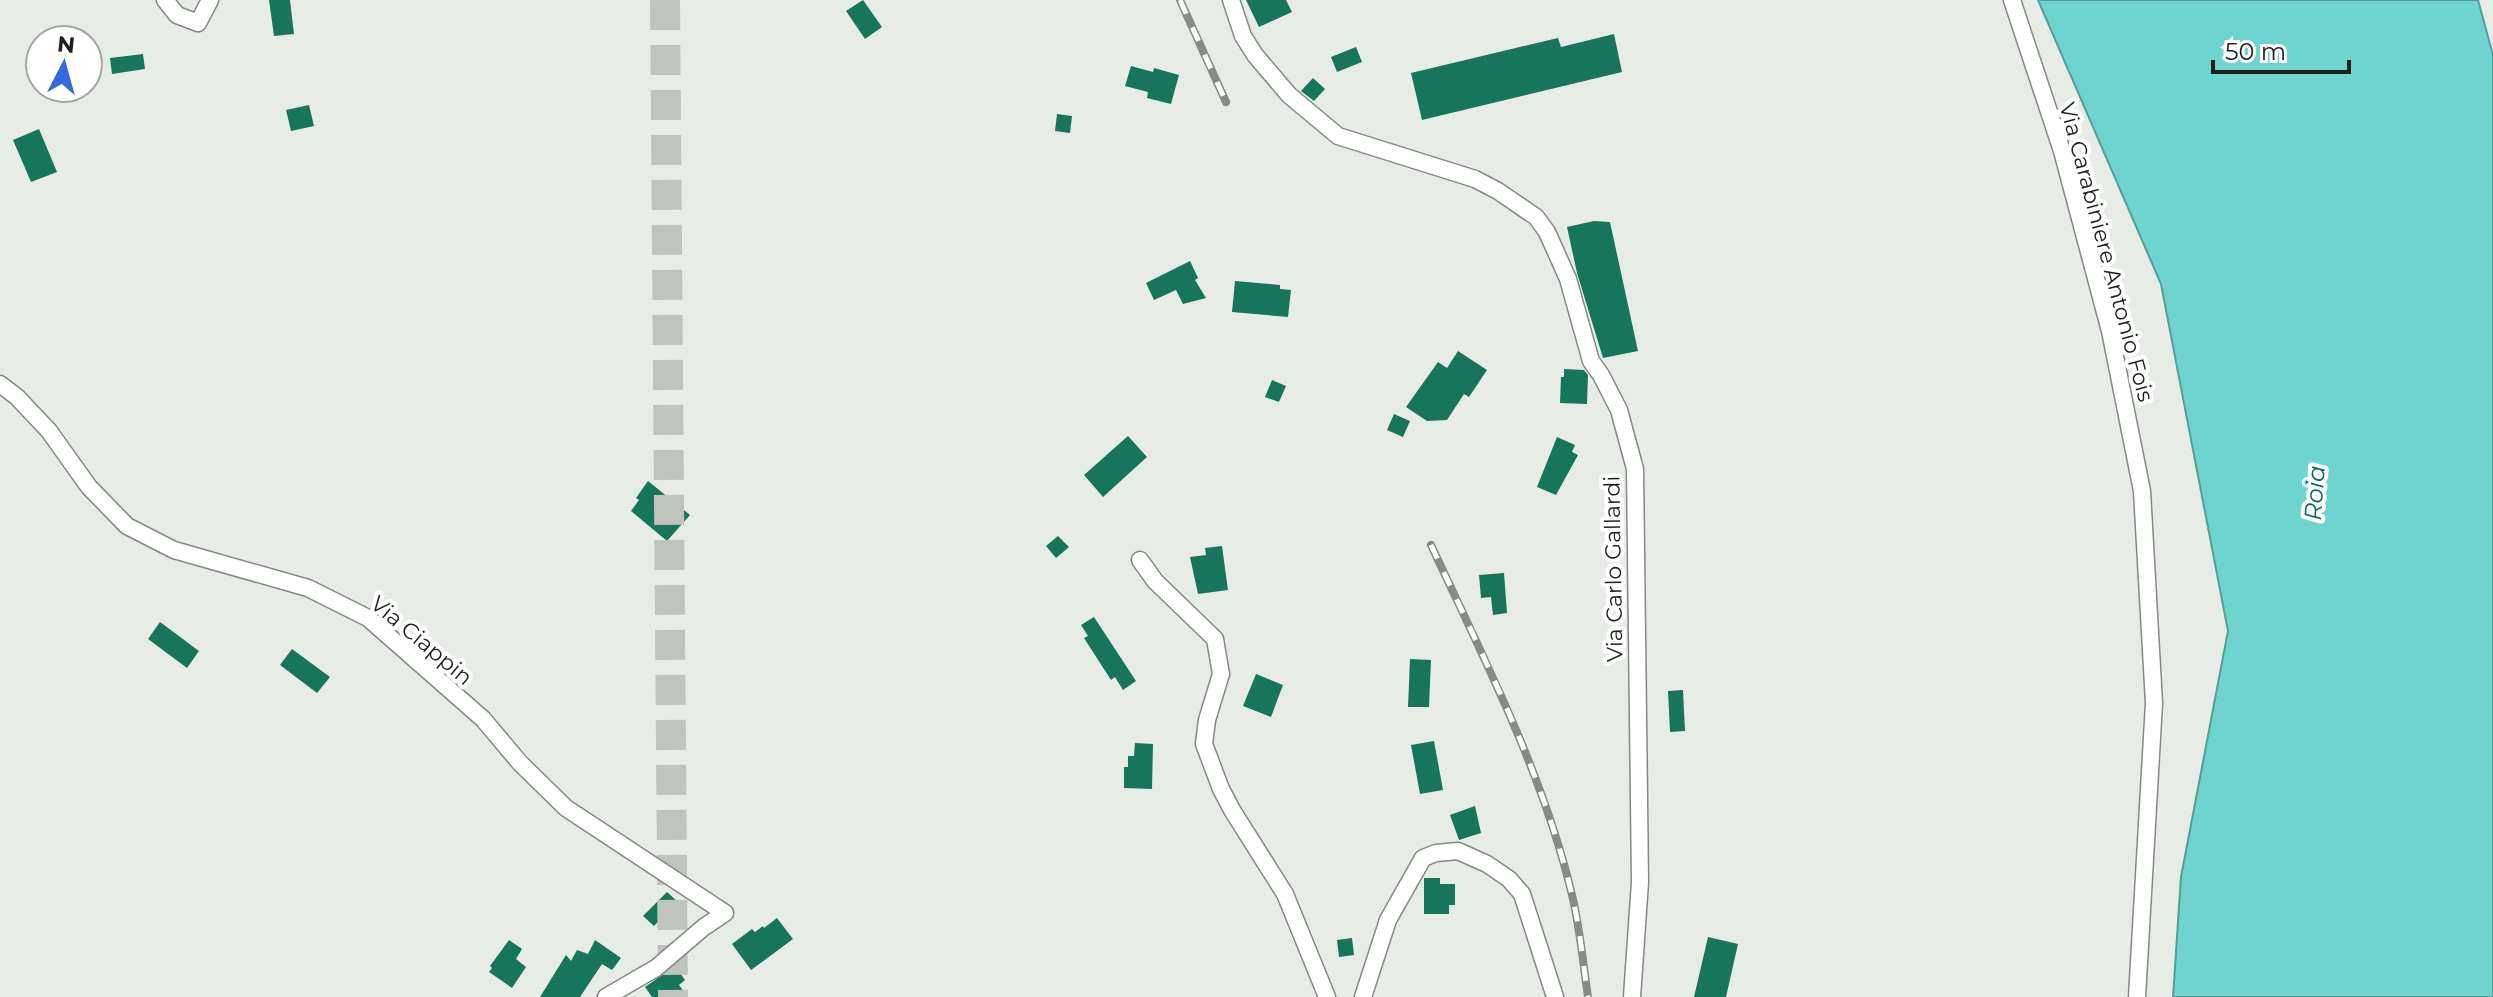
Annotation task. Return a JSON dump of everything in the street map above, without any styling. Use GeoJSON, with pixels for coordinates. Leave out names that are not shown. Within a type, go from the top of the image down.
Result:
{"type":"FeatureCollection","features":[{"type":"Feature","properties":{"kind":"street"},"geometry":{"type":"LineString","coordinates":[[165,0],[177,15],[198,23],[210,0]]}},
{"type":"Feature","properties":{"kind":"street","name":"Via Carlo Gallardi"},"geometry":{"type":"LineString","coordinates":[[1231,0],[1243,36],[1255,55],[1289,95],[1338,136],[1475,179],[1498,191],[1536,217],[1547,232],[1568,279],[1591,361],[1619,410],[1635,469],[1640,882],[1632,997]]}},
{"type":"Feature","properties":{"kind":"street","name":"Via Carabiniere Antonio Fois"},"geometry":{"type":"LineString","coordinates":[[2012,0],[2062,151],[2110,331],[2142,491],[2154,703],[2137,997]]}},
{"type":"Feature","properties":{"kind":"street","name":"Via Ciappin"},"geometry":{"type":"LineString","coordinates":[[0,384],[49,431],[89,487],[127,526],[174,550],[308,588],[368,618],[483,719],[520,763],[566,808],[725,913],[656,968],[606,997]]}},
{"type":"Feature","properties":{"kind":"street"},"geometry":{"type":"LineString","coordinates":[[1140,560],[1155,581],[1215,639],[1221,674],[1207,720],[1204,744],[1232,810],[1285,894],[1327,997]]}},
{"type":"Feature","properties":{"kind":"street"},"geometry":{"type":"LineString","coordinates":[[1363,997],[1388,920],[1423,858],[1458,851],[1487,864],[1509,879],[1522,894],[1555,997]]}},
{"type":"Feature","properties":{"kind":"water","name":"Roia"},"geometry":{"type":"Polygon","coordinates":[[[2038,0],[2478,0],[2493,55],[2493,997],[2173,997],[2181,877],[2228,631],[2161,284],[2038,0]]]}},
{"type":"Feature","properties":{"kind":"building"},"geometry":{"type":"Polygon","coordinates":[[[269,0],[290,0],[294,34],[274,36],[269,0]]]}},
{"type":"Feature","properties":{"kind":"building"},"geometry":{"type":"Polygon","coordinates":[[[863,0],[882,27],[865,39],[846,11],[863,0]]]}},
{"type":"Feature","properties":{"kind":"building"},"geometry":{"type":"Polygon","coordinates":[[[1246,0],[1286,0],[1292,12],[1259,27],[1246,0]]]}},
{"type":"Feature","properties":{"kind":"building"},"geometry":{"type":"Polygon","coordinates":[[[1614,34],[1622,72],[1422,120],[1411,73],[1558,38],[1561,47],[1614,34]]]}},
{"type":"Feature","properties":{"kind":"building"},"geometry":{"type":"Polygon","coordinates":[[[1356,47],[1362,62],[1337,72],[1331,57],[1356,47]]]}},
{"type":"Feature","properties":{"kind":"building"},"geometry":{"type":"Polygon","coordinates":[[[143,54],[145,69],[112,74],[110,58],[143,54]]]}},
{"type":"Feature","properties":{"kind":"building"},"geometry":{"type":"Polygon","coordinates":[[[1131,66],[1179,75],[1171,104],[1147,98],[1148,92],[1125,86],[1131,66]]]}},
{"type":"Feature","properties":{"kind":"building"},"geometry":{"type":"Polygon","coordinates":[[[1313,78],[1325,89],[1314,101],[1301,91],[1313,78]]]}},
{"type":"Feature","properties":{"kind":"building"},"geometry":{"type":"Polygon","coordinates":[[[309,105],[314,126],[291,131],[286,110],[309,105]]]}},
{"type":"Feature","properties":{"kind":"building"},"geometry":{"type":"Polygon","coordinates":[[[1057,114],[1072,116],[1070,133],[1055,131],[1057,114]]]}},
{"type":"Feature","properties":{"kind":"building"},"geometry":{"type":"Polygon","coordinates":[[[39,129],[57,172],[31,182],[13,140],[39,129]]]}},
{"type":"Feature","properties":{"kind":"building"},"geometry":{"type":"Polygon","coordinates":[[[1594,221],[1610,222],[1638,351],[1603,358],[1577,273],[1567,227],[1594,221]]]}},
{"type":"Feature","properties":{"kind":"building"},"geometry":{"type":"Polygon","coordinates":[[[1190,261],[1198,278],[1195,280],[1206,298],[1183,304],[1176,290],[1154,300],[1146,283],[1190,261]]]}},
{"type":"Feature","properties":{"kind":"building"},"geometry":{"type":"Polygon","coordinates":[[[1235,281],[1280,285],[1280,289],[1291,290],[1288,317],[1232,312],[1235,281]]]}},
{"type":"Feature","properties":{"kind":"building"},"geometry":{"type":"Polygon","coordinates":[[[1458,351],[1487,370],[1469,397],[1464,394],[1447,420],[1427,421],[1406,407],[1438,362],[1447,368],[1458,351]]]}},
{"type":"Feature","properties":{"kind":"building"},"geometry":{"type":"Polygon","coordinates":[[[1564,369],[1584,370],[1588,375],[1587,404],[1560,403],[1564,369]]]}},
{"type":"Feature","properties":{"kind":"building"},"geometry":{"type":"Polygon","coordinates":[[[1272,380],[1286,386],[1279,402],[1265,397],[1272,380]]]}},
{"type":"Feature","properties":{"kind":"building"},"geometry":{"type":"Polygon","coordinates":[[[1394,414],[1410,421],[1403,437],[1387,430],[1394,414]]]}},
{"type":"Feature","properties":{"kind":"building"},"geometry":{"type":"Polygon","coordinates":[[[1128,436],[1147,457],[1103,497],[1084,475],[1128,436]]]}},
{"type":"Feature","properties":{"kind":"building"},"geometry":{"type":"Polygon","coordinates":[[[1557,437],[1575,445],[1572,452],[1578,455],[1556,495],[1537,487],[1557,437]]]}},
{"type":"Feature","properties":{"kind":"building"},"geometry":{"type":"Polygon","coordinates":[[[648,481],[690,515],[667,541],[631,511],[648,481]]]}},
{"type":"Feature","properties":{"kind":"building"},"geometry":{"type":"Polygon","coordinates":[[[1058,536],[1069,547],[1056,558],[1046,546],[1058,536]]]}},
{"type":"Feature","properties":{"kind":"building"},"geometry":{"type":"Polygon","coordinates":[[[1222,546],[1228,590],[1198,594],[1190,557],[1206,555],[1205,548],[1222,546]]]}},
{"type":"Feature","properties":{"kind":"building"},"geometry":{"type":"Polygon","coordinates":[[[1504,573],[1507,613],[1493,615],[1491,597],[1481,598],[1479,575],[1504,573]]]}},
{"type":"Feature","properties":{"kind":"building"},"geometry":{"type":"Polygon","coordinates":[[[1094,617],[1136,681],[1123,690],[1115,677],[1111,680],[1084,638],[1088,636],[1081,625],[1094,617]]]}},
{"type":"Feature","properties":{"kind":"building"},"geometry":{"type":"Polygon","coordinates":[[[160,622],[199,651],[187,668],[148,639],[160,622]]]}},
{"type":"Feature","properties":{"kind":"building"},"geometry":{"type":"Polygon","coordinates":[[[292,649],[330,677],[317,693],[280,665],[292,649]]]}},
{"type":"Feature","properties":{"kind":"building"},"geometry":{"type":"Polygon","coordinates":[[[1410,659],[1431,660],[1429,707],[1408,707],[1410,659]]]}},
{"type":"Feature","properties":{"kind":"building"},"geometry":{"type":"Polygon","coordinates":[[[1256,674],[1283,685],[1271,717],[1243,706],[1256,674]]]}},
{"type":"Feature","properties":{"kind":"building"},"geometry":{"type":"Polygon","coordinates":[[[1683,690],[1685,731],[1670,732],[1668,691],[1683,690]]]}},
{"type":"Feature","properties":{"kind":"building"},"geometry":{"type":"Polygon","coordinates":[[[1434,741],[1443,790],[1420,794],[1411,745],[1434,741]]]}},
{"type":"Feature","properties":{"kind":"building"},"geometry":{"type":"Polygon","coordinates":[[[1135,743],[1153,744],[1152,789],[1124,788],[1124,767],[1128,767],[1128,756],[1134,756],[1135,743]]]}},
{"type":"Feature","properties":{"kind":"building"},"geometry":{"type":"Polygon","coordinates":[[[1475,806],[1481,833],[1459,840],[1450,815],[1475,806]]]}},
{"type":"Feature","properties":{"kind":"building"},"geometry":{"type":"Polygon","coordinates":[[[1424,878],[1440,878],[1440,884],[1455,884],[1455,905],[1449,905],[1449,914],[1424,914],[1424,878]]]}},
{"type":"Feature","properties":{"kind":"building"},"geometry":{"type":"Polygon","coordinates":[[[667,892],[678,902],[654,926],[643,916],[667,892]]]}},
{"type":"Feature","properties":{"kind":"building"},"geometry":{"type":"Polygon","coordinates":[[[777,918],[793,939],[751,970],[732,944],[752,929],[755,932],[777,918]]]}},
{"type":"Feature","properties":{"kind":"building"},"geometry":{"type":"Polygon","coordinates":[[[1708,937],[1738,944],[1726,997],[1694,997],[1708,937]]]}},
{"type":"Feature","properties":{"kind":"building"},"geometry":{"type":"Polygon","coordinates":[[[1352,938],[1354,955],[1339,957],[1337,940],[1352,938]]]}},
{"type":"Feature","properties":{"kind":"building"},"geometry":{"type":"Polygon","coordinates":[[[509,940],[522,949],[516,959],[526,967],[512,988],[489,972],[509,940]]]}},
{"type":"Feature","properties":{"kind":"building"},"geometry":{"type":"Polygon","coordinates":[[[595,940],[621,958],[612,970],[602,964],[580,997],[540,997],[566,955],[571,961],[577,950],[588,954],[595,940]]]}},
{"type":"Feature","properties":{"kind":"building"},"geometry":{"type":"Polygon","coordinates":[[[675,966],[685,980],[679,985],[688,997],[652,997],[645,987],[675,966]]]}},
{"type":"Feature","properties":{"kind":"tunnel"},"geometry":{"type":"LineString","coordinates":[[665,0],[673,997]]}},
{"type":"Feature","properties":{"kind":"railway"},"geometry":{"type":"LineString","coordinates":[[1180,0],[1226,102]]}},
{"type":"Feature","properties":{"kind":"railway"},"geometry":{"type":"LineString","coordinates":[[1431,545],[1510,717],[1545,805],[1575,907],[1588,997]]}}]}
